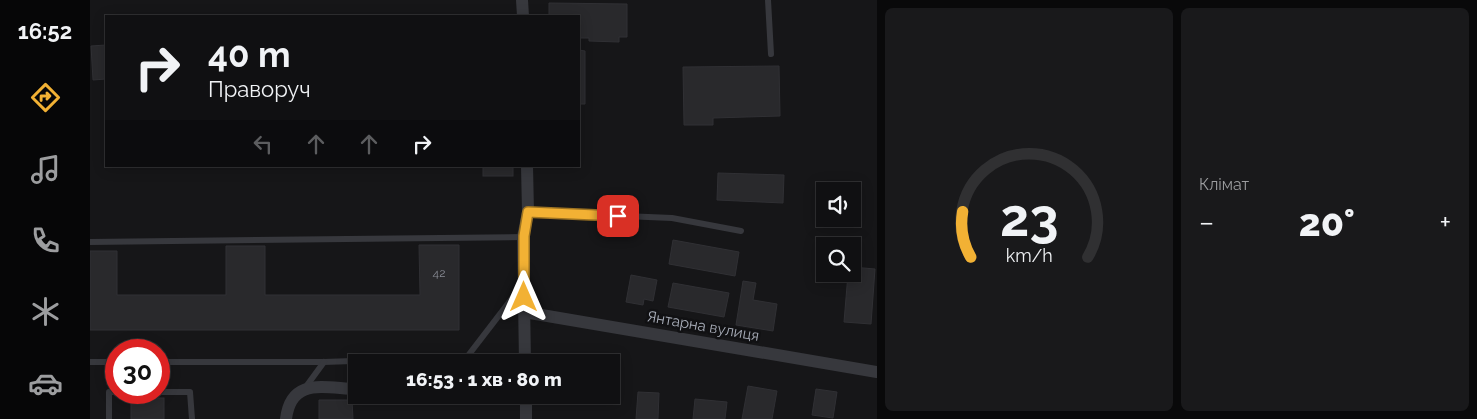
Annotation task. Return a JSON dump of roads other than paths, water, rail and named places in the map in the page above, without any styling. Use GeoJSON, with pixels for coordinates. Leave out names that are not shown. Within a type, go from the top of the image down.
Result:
{"type":"FeatureCollection","features":[{"type":"Feature","properties":{"kind":"street"},"geometry":{"type":"LineString","coordinates":[[522,0],[522,15]]}},
{"type":"Feature","properties":{"kind":"street"},"geometry":{"type":"LineString","coordinates":[[525,354],[524,236],[528,212],[527,167]]}},
{"type":"Feature","properties":{"kind":"street","name":"Янтарна вулиця"},"geometry":{"type":"LineString","coordinates":[[524,312],[877,372]]}},
{"type":"Feature","properties":{"kind":"street"},"geometry":{"type":"LineString","coordinates":[[286,419],[288,405],[294,395],[305,388],[348,388]]}},
{"type":"Feature","properties":{"kind":"street"},"geometry":{"type":"LineString","coordinates":[[526,404],[526,419]]}},
{"type":"Feature","properties":{"kind":"lane"},"geometry":{"type":"LineString","coordinates":[[768,0],[771,54]]}},
{"type":"Feature","properties":{"kind":"lane"},"geometry":{"type":"LineString","coordinates":[[528,212],[672,218],[741,231]]}},
{"type":"Feature","properties":{"kind":"lane"},"geometry":{"type":"LineString","coordinates":[[90,242],[524,236]]}},
{"type":"Feature","properties":{"kind":"lane"},"geometry":{"type":"LineString","coordinates":[[170,362],[324,362],[467,357],[524,283]]}},
{"type":"Feature","properties":{"kind":"lane"},"geometry":{"type":"LineString","coordinates":[[90,362],[105,362]]}},
{"type":"Feature","properties":{"kind":"lane"},"geometry":{"type":"LineString","coordinates":[[305,388],[324,362]]}},
{"type":"Feature","properties":{"kind":"lane"},"geometry":{"type":"LineString","coordinates":[[170,392],[190,392],[192,419]]}},
{"type":"Feature","properties":{"kind":"lane"},"geometry":{"type":"LineString","coordinates":[[109,404],[109,419]]}}]}
